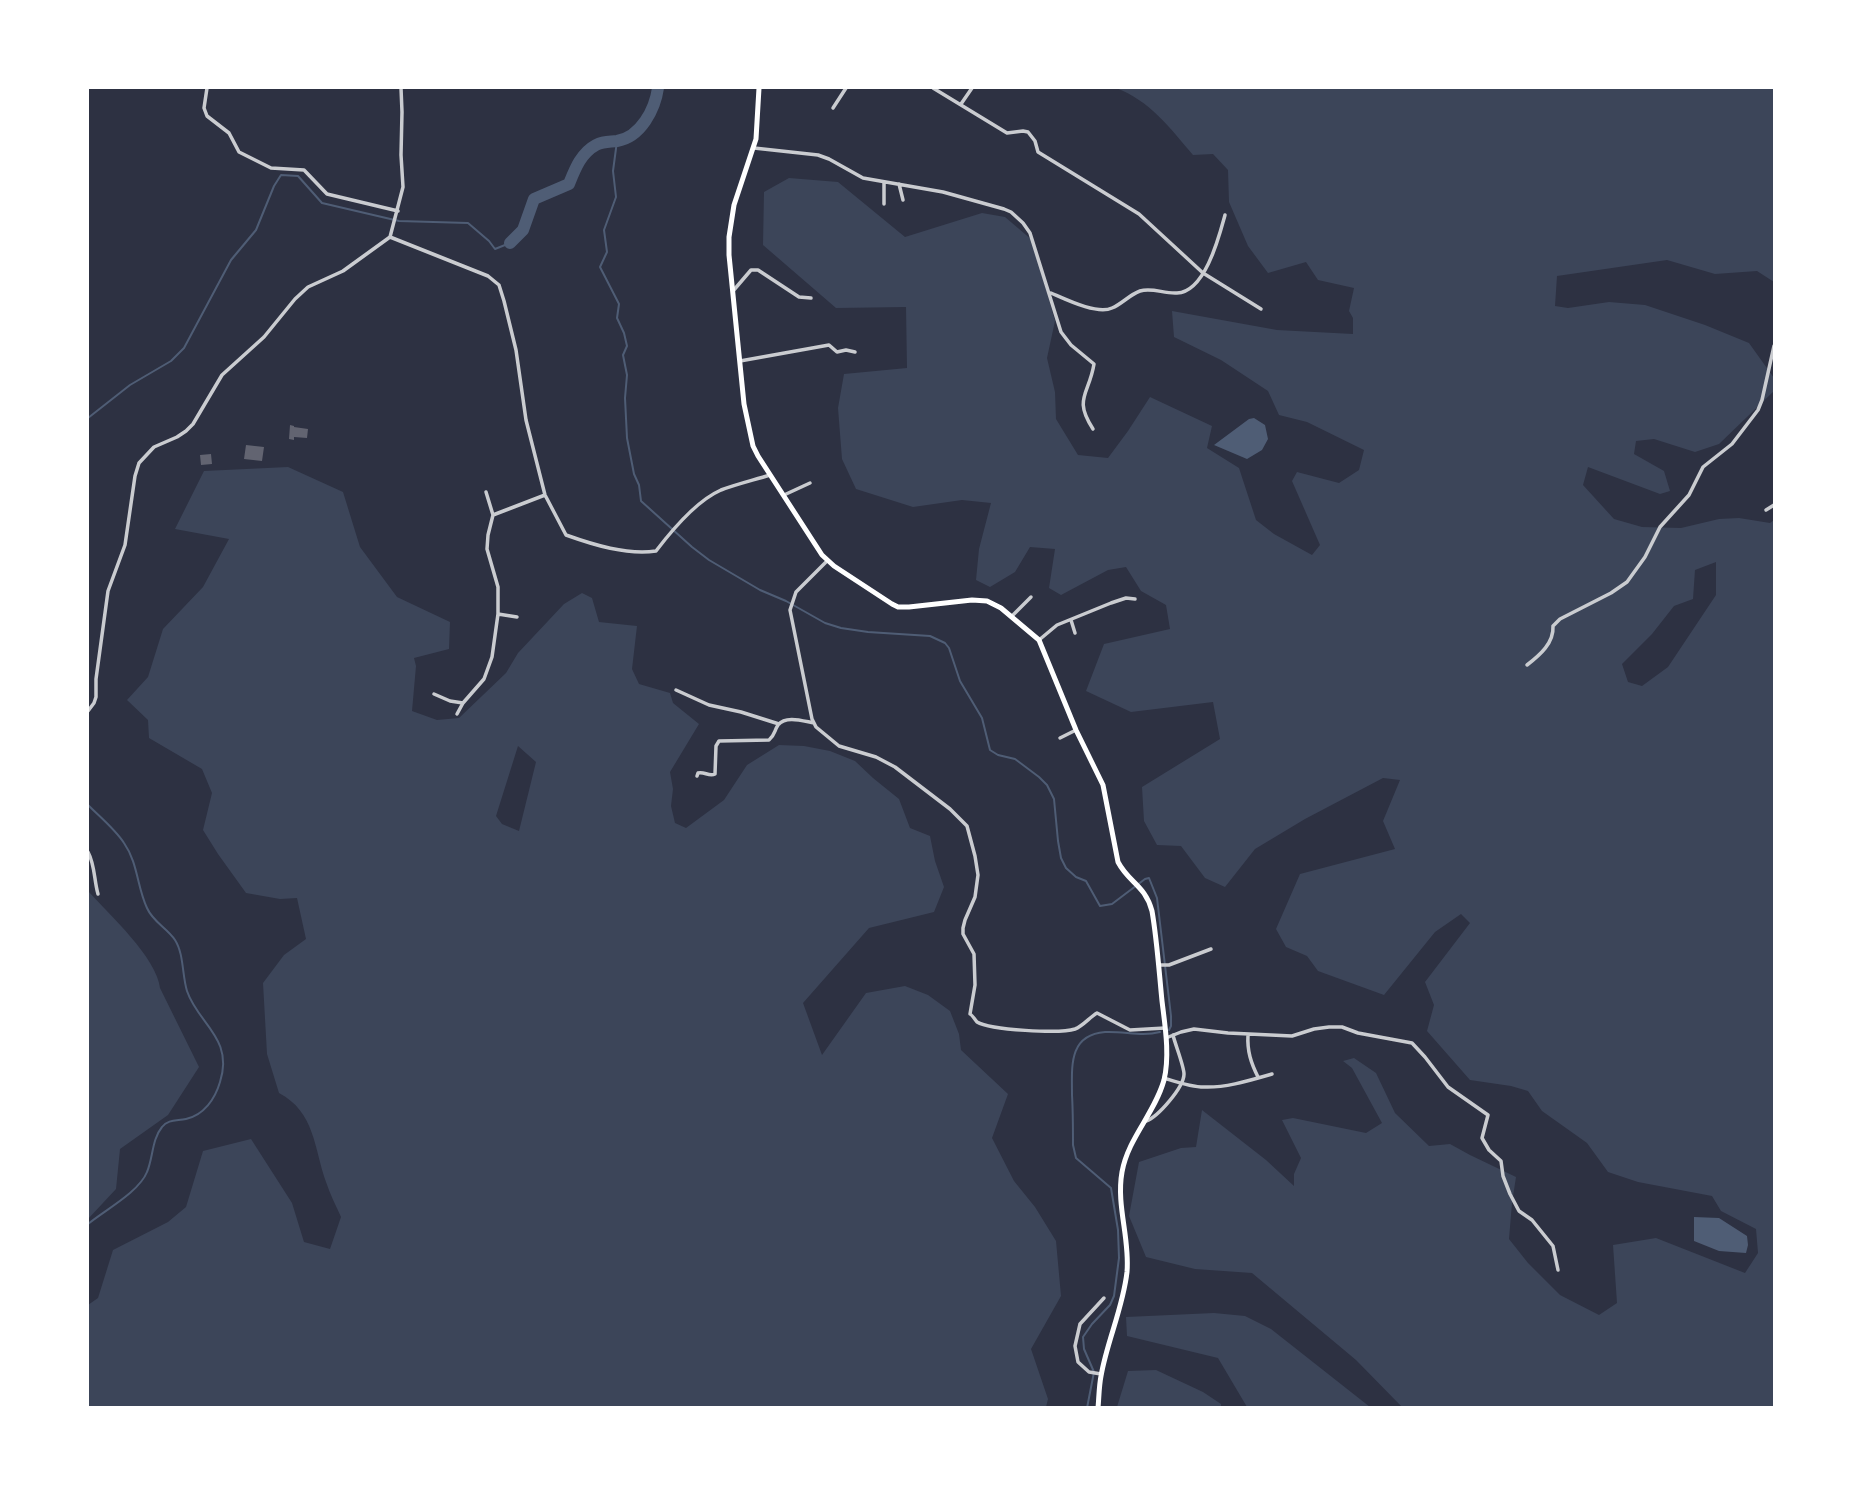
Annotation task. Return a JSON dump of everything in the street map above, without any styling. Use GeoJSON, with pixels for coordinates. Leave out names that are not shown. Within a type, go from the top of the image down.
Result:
{"type":"FeatureCollection","features":[{"type":"Feature","properties":{"kind":"main road"},"geometry":{"type":"LineString","coordinates":[[758,88],[754,148],[732,216],[729,255],[744,404],[758,456],[816,547],[828,560],[857,581],[898,607],[972,600],[995,604],[1039,640],[1076,730],[1103,785],[1118,862],[1147,895],[1152,911],[1166,1038],[1166,1065],[1154,1106],[1127,1156],[1123,1169],[1120,1193],[1127,1244],[1127,1272],[1099,1374],[1098,1408]]}},
{"type":"Feature","properties":{"kind":"street"},"geometry":{"type":"LineString","coordinates":[[207,88],[204,108],[206,116],[229,134],[239,152],[271,168],[304,170],[327,194],[398,211]]}},
{"type":"Feature","properties":{"kind":"street"},"geometry":{"type":"LineString","coordinates":[[88,711],[95,700],[107,591],[125,545],[139,463],[154,447],[186,431],[222,375],[264,337],[308,287],[343,271],[390,237],[403,187],[401,88]]}},
{"type":"Feature","properties":{"kind":"street"},"geometry":{"type":"LineString","coordinates":[[833,108],[846,88]]}},
{"type":"Feature","properties":{"kind":"street"},"geometry":{"type":"LineString","coordinates":[[933,88],[1007,133],[1028,132],[1035,141],[1038,152],[1139,215],[1203,273],[1261,309]]}},
{"type":"Feature","properties":{"kind":"street"},"geometry":{"type":"LineString","coordinates":[[961,104],[972,88]]}},
{"type":"Feature","properties":{"kind":"street"},"geometry":{"type":"LineString","coordinates":[[754,148],[818,155],[863,178],[943,192],[1011,212],[1030,233],[1064,336],[1094,363],[1082,401],[1083,411],[1093,429]]}},
{"type":"Feature","properties":{"kind":"street"},"geometry":{"type":"LineString","coordinates":[[884,182],[884,204]]}},
{"type":"Feature","properties":{"kind":"street"},"geometry":{"type":"LineString","coordinates":[[899,184],[903,200]]}},
{"type":"Feature","properties":{"kind":"street"},"geometry":{"type":"LineString","coordinates":[[1050,292],[1091,308],[1107,310],[1141,290],[1184,293],[1193,288],[1203,273],[1217,246],[1225,215]]}},
{"type":"Feature","properties":{"kind":"street"},"geometry":{"type":"LineString","coordinates":[[390,237],[488,276],[499,285],[514,343],[526,421],[545,495],[566,535],[589,543],[641,553],[656,551],[668,535],[710,496],[770,475]]}},
{"type":"Feature","properties":{"kind":"street"},"geometry":{"type":"LineString","coordinates":[[732,293],[751,270],[758,270],[799,297],[811,298]]}},
{"type":"Feature","properties":{"kind":"street"},"geometry":{"type":"LineString","coordinates":[[740,360],[829,345],[837,352],[855,352]]}},
{"type":"Feature","properties":{"kind":"street"},"geometry":{"type":"LineString","coordinates":[[1527,665],[1543,653],[1553,633],[1553,626],[1560,619],[1627,582],[1645,557],[1660,527],[1689,495],[1703,467],[1732,444],[1758,410],[1774,346]]}},
{"type":"Feature","properties":{"kind":"street"},"geometry":{"type":"LineString","coordinates":[[783,495],[810,483]]}},
{"type":"Feature","properties":{"kind":"street"},"geometry":{"type":"LineString","coordinates":[[457,714],[463,702],[484,679],[492,657],[498,614],[498,587],[487,549],[493,515],[486,492]]}},
{"type":"Feature","properties":{"kind":"street"},"geometry":{"type":"LineString","coordinates":[[493,515],[545,495]]}},
{"type":"Feature","properties":{"kind":"street"},"geometry":{"type":"LineString","coordinates":[[1766,510],[1774,505]]}},
{"type":"Feature","properties":{"kind":"street"},"geometry":{"type":"LineString","coordinates":[[814,723],[790,610],[793,598],[801,586],[828,560]]}},
{"type":"Feature","properties":{"kind":"street"},"geometry":{"type":"LineString","coordinates":[[1012,616],[1031,597]]}},
{"type":"Feature","properties":{"kind":"street"},"geometry":{"type":"LineString","coordinates":[[1039,640],[1057,625],[1126,598],[1135,599]]}},
{"type":"Feature","properties":{"kind":"street"},"geometry":{"type":"LineString","coordinates":[[498,614],[517,617]]}},
{"type":"Feature","properties":{"kind":"street"},"geometry":{"type":"LineString","coordinates":[[1071,620],[1075,633]]}},
{"type":"Feature","properties":{"kind":"street"},"geometry":{"type":"LineString","coordinates":[[676,690],[709,705],[779,724],[791,719],[814,723],[839,746],[876,757],[895,767],[950,809],[967,826],[975,856],[978,884],[965,920],[963,934],[974,954],[975,985],[970,1014],[978,1023],[1022,1031],[1064,1031],[1078,1028],[1097,1013],[1130,1030],[1165,1028]]}},
{"type":"Feature","properties":{"kind":"street"},"geometry":{"type":"LineString","coordinates":[[434,694],[450,701],[463,702]]}},
{"type":"Feature","properties":{"kind":"street"},"geometry":{"type":"LineString","coordinates":[[697,776],[700,772],[715,774],[716,746],[719,741],[769,740],[779,724]]}},
{"type":"Feature","properties":{"kind":"street"},"geometry":{"type":"LineString","coordinates":[[1060,738],[1076,730]]}},
{"type":"Feature","properties":{"kind":"street"},"geometry":{"type":"LineString","coordinates":[[88,852],[93,862],[98,894]]}},
{"type":"Feature","properties":{"kind":"street"},"geometry":{"type":"LineString","coordinates":[[1159,965],[1169,965],[1211,949]]}},
{"type":"Feature","properties":{"kind":"street"},"geometry":{"type":"LineString","coordinates":[[1166,1038],[1194,1029],[1248,1035],[1292,1036],[1314,1029],[1342,1027],[1357,1033],[1412,1043],[1448,1087],[1488,1115],[1482,1138],[1489,1150],[1501,1161],[1503,1176],[1519,1211],[1532,1220],[1553,1246],[1558,1270]]}},
{"type":"Feature","properties":{"kind":"street"},"geometry":{"type":"LineString","coordinates":[[1145,1122],[1154,1119],[1181,1083],[1184,1073],[1173,1035]]}},
{"type":"Feature","properties":{"kind":"street"},"geometry":{"type":"LineString","coordinates":[[1248,1035],[1250,1060],[1258,1077]]}},
{"type":"Feature","properties":{"kind":"street"},"geometry":{"type":"LineString","coordinates":[[1164,1078],[1204,1087],[1226,1085],[1272,1074]]}},
{"type":"Feature","properties":{"kind":"street"},"geometry":{"type":"LineString","coordinates":[[1099,1374],[1089,1372],[1079,1362],[1075,1346],[1080,1324],[1104,1298]]}},
{"type":"Feature","properties":{"kind":"shaded area"},"geometry":{"type":"Polygon","coordinates":[[[1116,88],[1774,88],[1774,282],[1757,271],[1715,274],[1667,260],[1557,276],[1555,306],[1568,308],[1609,302],[1645,305],[1749,343],[1774,378],[1774,391],[1719,444],[1695,452],[1654,439],[1636,441],[1634,454],[1664,471],[1670,491],[1660,494],[1588,467],[1583,485],[1614,519],[1642,527],[1681,528],[1719,519],[1739,518],[1770,523],[1774,520],[1774,1407],[1402,1407],[1356,1360],[1252,1273],[1195,1269],[1146,1257],[1129,1216],[1139,1162],[1181,1148],[1196,1147],[1202,1110],[1266,1160],[1294,1186],[1294,1174],[1301,1158],[1282,1120],[1293,1118],[1366,1133],[1382,1123],[1352,1068],[1343,1061],[1354,1058],[1376,1073],[1395,1113],[1429,1146],[1450,1144],[1516,1177],[1509,1239],[1528,1263],[1560,1295],[1599,1315],[1617,1303],[1613,1245],[1656,1238],[1745,1273],[1758,1253],[1756,1229],[1721,1211],[1712,1196],[1638,1182],[1608,1172],[1587,1143],[1542,1111],[1528,1091],[1470,1080],[1427,1031],[1434,1005],[1425,982],[1470,923],[1461,914],[1435,932],[1384,995],[1318,971],[1307,956],[1286,947],[1276,929],[1300,874],[1395,849],[1383,821],[1400,780],[1383,778],[1255,849],[1225,887],[1205,878],[1181,846],[1157,845],[1144,821],[1142,787],[1220,739],[1213,702],[1131,712],[1086,691],[1104,644],[1170,629],[1166,605],[1141,591],[1126,567],[1108,570],[1061,595],[1049,588],[1055,549],[1030,547],[1015,572],[990,587],[976,580],[979,549],[991,503],[962,500],[913,507],[856,489],[842,459],[838,408],[844,374],[907,368],[906,307],[836,308],[763,245],[764,192],[789,178],[838,182],[905,237],[982,213],[1005,217],[1032,240],[1055,321],[1047,358],[1055,392],[1056,419],[1078,455],[1108,458],[1150,397],[1212,426],[1207,448],[1239,468],[1256,520],[1274,534],[1312,555],[1320,545],[1292,481],[1297,472],[1339,483],[1359,470],[1364,450],[1307,422],[1279,415],[1268,391],[1221,360],[1174,337],[1172,311],[1277,330],[1353,334],[1353,318],[1349,311],[1354,288],[1318,280],[1306,262],[1268,273],[1248,246],[1229,202],[1228,170],[1213,154],[1193,155],[1159,116],[1128,93],[1116,88]],[[1716,562],[1695,570],[1693,599],[1674,606],[1652,634],[1622,664],[1628,682],[1642,686],[1668,667],[1716,595],[1716,562]]]}},
{"type":"Feature","properties":{"kind":"shaded area"},"geometry":{"type":"Polygon","coordinates":[[[1254,418],[1265,425],[1268,439],[1262,450],[1247,459],[1214,445],[1249,419],[1254,418]]]}},
{"type":"Feature","properties":{"kind":"shaded area"},"geometry":{"type":"Polygon","coordinates":[[[288,467],[343,492],[360,547],[397,597],[450,622],[449,649],[414,658],[416,666],[412,711],[437,720],[459,718],[506,673],[518,653],[564,604],[582,593],[592,598],[599,622],[637,626],[632,669],[639,684],[670,693],[673,703],[699,724],[670,772],[673,789],[671,806],[675,823],[686,828],[724,800],[747,765],[779,745],[830,751],[855,761],[899,799],[910,828],[930,836],[944,887],[934,912],[869,928],[803,1003],[822,1055],[866,993],[905,986],[928,995],[950,1011],[959,1034],[961,1050],[1008,1094],[992,1138],[1014,1181],[1035,1207],[1056,1241],[1061,1296],[1031,1349],[1048,1399],[1046,1407],[88,1407],[88,1305],[98,1298],[113,1250],[168,1222],[186,1207],[203,1151],[251,1139],[292,1203],[304,1242],[330,1249],[341,1217],[307,1121],[291,1101],[279,1093],[267,1054],[263,983],[284,955],[306,939],[297,898],[280,899],[246,893],[203,830],[212,793],[202,769],[149,738],[148,720],[127,700],[148,677],[163,629],[203,587],[229,539],[175,529],[204,471],[288,467]],[[518,746],[496,816],[502,824],[519,831],[536,762],[518,746]]]}},
{"type":"Feature","properties":{"kind":"shaded area"},"geometry":{"type":"Polygon","coordinates":[[[88,891],[131,937],[150,963],[199,1067],[168,1115],[120,1149],[116,1189],[88,1219],[88,891]]]}},
{"type":"Feature","properties":{"kind":"shaded area"},"geometry":{"type":"Polygon","coordinates":[[[1694,1217],[1719,1218],[1747,1236],[1746,1253],[1719,1251],[1694,1241],[1694,1217]]]}},
{"type":"Feature","properties":{"kind":"shaded area"},"geometry":{"type":"Polygon","coordinates":[[[1214,1313],[1245,1316],[1271,1329],[1370,1407],[1247,1407],[1218,1358],[1127,1336],[1126,1317],[1214,1313]]]}},
{"type":"Feature","properties":{"kind":"shaded area"},"geometry":{"type":"Polygon","coordinates":[[[1156,1370],[1203,1392],[1221,1404],[1221,1407],[1117,1407],[1128,1371],[1156,1370]]]}},
{"type":"Feature","properties":{"kind":"building"},"geometry":{"type":"Polygon","coordinates":[[[290,425],[308,429],[307,438],[289,439],[290,425]]]}},
{"type":"Feature","properties":{"kind":"building"},"geometry":{"type":"Polygon","coordinates":[[[246,445],[264,447],[262,461],[244,459],[246,445]]]}},
{"type":"Feature","properties":{"kind":"building"},"geometry":{"type":"Polygon","coordinates":[[[211,454],[212,464],[201,465],[200,455],[211,454]]]}},
{"type":"Feature","properties":{"kind":"waterway"},"geometry":{"type":"LineString","coordinates":[[510,243],[523,230],[534,199],[569,184],[586,152],[596,145],[626,138],[640,128],[654,105],[658,88]]}},
{"type":"Feature","properties":{"kind":"waterway"},"geometry":{"type":"LineString","coordinates":[[617,141],[613,171],[616,197],[604,230],[607,252],[600,267],[619,304],[617,318],[627,346],[623,355],[627,375],[627,438],[641,501],[709,560],[825,623],[868,632],[930,636],[945,643],[960,681],[982,718],[990,750],[1015,759],[1047,785],[1054,799],[1058,841],[1066,868],[1086,881],[1100,906],[1112,904],[1149,878],[1157,898],[1171,1016],[1169,1030]]}},
{"type":"Feature","properties":{"kind":"waterway"},"geometry":{"type":"LineString","coordinates":[[88,418],[130,385],[171,361],[184,348],[231,260],[256,230],[281,175],[298,176],[322,203],[399,221],[468,223],[495,249],[510,243]]}},
{"type":"Feature","properties":{"kind":"waterway"},"geometry":{"type":"LineString","coordinates":[[88,805],[124,843],[132,859],[147,908],[178,946],[187,991],[219,1043],[223,1067],[218,1088],[208,1105],[192,1117],[164,1124],[156,1137],[147,1172],[137,1187],[88,1224]]}},
{"type":"Feature","properties":{"kind":"waterway"},"geometry":{"type":"LineString","coordinates":[[1087,1408],[1094,1372],[1084,1349],[1083,1337],[1110,1305],[1114,1296],[1119,1258],[1118,1230],[1111,1188],[1076,1158],[1073,1145],[1073,1064],[1078,1046],[1093,1034],[1160,1032]]}}]}
